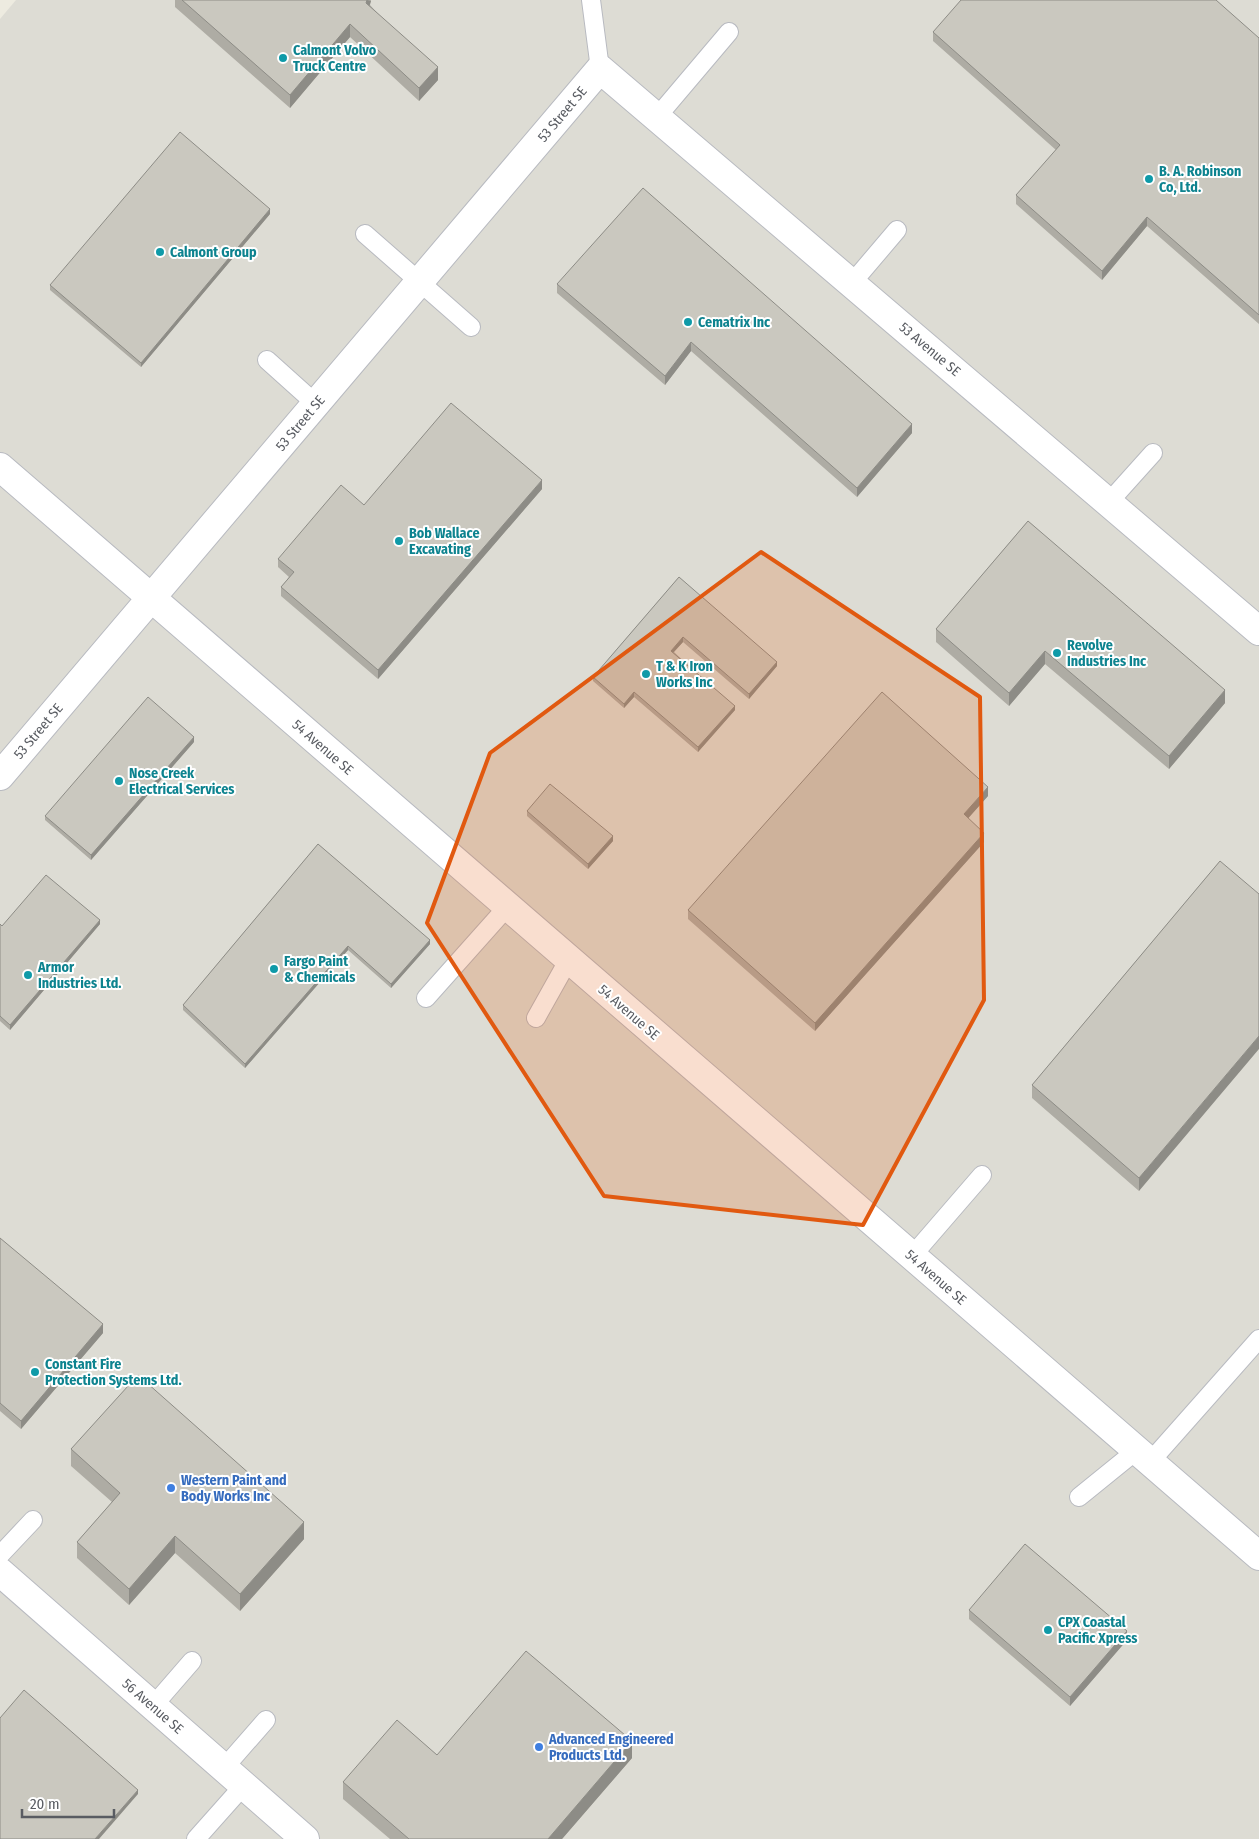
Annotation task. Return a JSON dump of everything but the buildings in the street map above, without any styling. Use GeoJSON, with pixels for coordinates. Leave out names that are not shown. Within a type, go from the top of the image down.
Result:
{"type":"FeatureCollection","features":[{"type":"Feature","properties":{"kind":"street","name":"53 Avenue SE"},"geometry":{"type":"LineString","coordinates":[[600,69],[1259,630]]}},
{"type":"Feature","properties":{"kind":"street","name":"53 Street SE"},"geometry":{"type":"LineString","coordinates":[[0,776],[600,69]]}},
{"type":"Feature","properties":{"kind":"street","name":"54 Avenue SE"},"geometry":{"type":"LineString","coordinates":[[4,478],[152,598],[1259,1556]]}},
{"type":"Feature","properties":{"kind":"street","name":"56 Avenue SE"},"geometry":{"type":"LineString","coordinates":[[0,1572],[305,1839]]}},
{"type":"Feature","properties":{"kind":"lane"},"geometry":{"type":"LineString","coordinates":[[591,0],[600,69]]}},
{"type":"Feature","properties":{"kind":"lane"},"geometry":{"type":"LineString","coordinates":[[657,117],[729,32]]}},
{"type":"Feature","properties":{"kind":"lane"},"geometry":{"type":"LineString","coordinates":[[852,283],[898,230]]}},
{"type":"Feature","properties":{"kind":"lane"},"geometry":{"type":"LineString","coordinates":[[366,234],[471,327]]}},
{"type":"Feature","properties":{"kind":"lane"},"geometry":{"type":"LineString","coordinates":[[267,360],[316,404]]}},
{"type":"Feature","properties":{"kind":"lane"},"geometry":{"type":"LineString","coordinates":[[1109,502],[1153,453]]}},
{"type":"Feature","properties":{"kind":"lane"},"geometry":{"type":"LineString","coordinates":[[426,998],[508,906]]}},
{"type":"Feature","properties":{"kind":"lane"},"geometry":{"type":"LineString","coordinates":[[536,1018],[569,959]]}},
{"type":"Feature","properties":{"kind":"lane"},"geometry":{"type":"LineString","coordinates":[[912,1256],[982,1174]]}},
{"type":"Feature","properties":{"kind":"lane"},"geometry":{"type":"LineString","coordinates":[[1079,1497],[1144,1456],[1259,1339]]}},
{"type":"Feature","properties":{"kind":"lane"},"geometry":{"type":"LineString","coordinates":[[0,1555],[33,1520]]}},
{"type":"Feature","properties":{"kind":"lane"},"geometry":{"type":"LineString","coordinates":[[153,1706],[192,1661]]}},
{"type":"Feature","properties":{"kind":"lane"},"geometry":{"type":"LineString","coordinates":[[196,1839],[266,1720]]}},
{"type":"Feature","properties":{"kind":"highlighted area"},"geometry":{"type":"Polygon","coordinates":[[[761,552],[980,697],[984,1000],[863,1225],[604,1196],[427,923],[490,753],[761,552]]]}},
{"type":"Feature","properties":{"kind":"shaded area"},"geometry":{"type":"Polygon","coordinates":[[[16,0],[1259,0],[1259,1839],[0,1839],[0,19],[16,0]]]}},
{"type":"Feature","properties":{"kind":"place","name":"Calmont Volvo Truck Centre"},"geometry":{"type":"Point","coordinates":[283,58]}},
{"type":"Feature","properties":{"kind":"place","name":"B. A. Robinson Co, Ltd."},"geometry":{"type":"Point","coordinates":[1149,179]}},
{"type":"Feature","properties":{"kind":"place","name":"Calmont Group"},"geometry":{"type":"Point","coordinates":[160,252]}},
{"type":"Feature","properties":{"kind":"place","name":"Cematrix Inc"},"geometry":{"type":"Point","coordinates":[688,322]}},
{"type":"Feature","properties":{"kind":"place","name":"Bob Wallace Excavating"},"geometry":{"type":"Point","coordinates":[399,541]}},
{"type":"Feature","properties":{"kind":"place","name":"Revolve Industries Inc"},"geometry":{"type":"Point","coordinates":[1057,653]}},
{"type":"Feature","properties":{"kind":"place","name":"T & K Iron Works Inc"},"geometry":{"type":"Point","coordinates":[646,674]}},
{"type":"Feature","properties":{"kind":"place","name":"Nose Creek Electrical Services"},"geometry":{"type":"Point","coordinates":[119,781]}},
{"type":"Feature","properties":{"kind":"place","name":"Fargo Paint & Chemicals"},"geometry":{"type":"Point","coordinates":[274,969]}},
{"type":"Feature","properties":{"kind":"place","name":"Armor Industries Ltd."},"geometry":{"type":"Point","coordinates":[28,975]}},
{"type":"Feature","properties":{"kind":"place","name":"Constant Fire Protection Systems Ltd."},"geometry":{"type":"Point","coordinates":[35,1372]}},
{"type":"Feature","properties":{"kind":"place","name":"Western Paint and Body Works Inc"},"geometry":{"type":"Point","coordinates":[171,1488]}},
{"type":"Feature","properties":{"kind":"place","name":"CPX Coastal Pacific Xpress"},"geometry":{"type":"Point","coordinates":[1048,1630]}},
{"type":"Feature","properties":{"kind":"place","name":"Advanced Engineered Products Ltd."},"geometry":{"type":"Point","coordinates":[539,1747]}}]}
